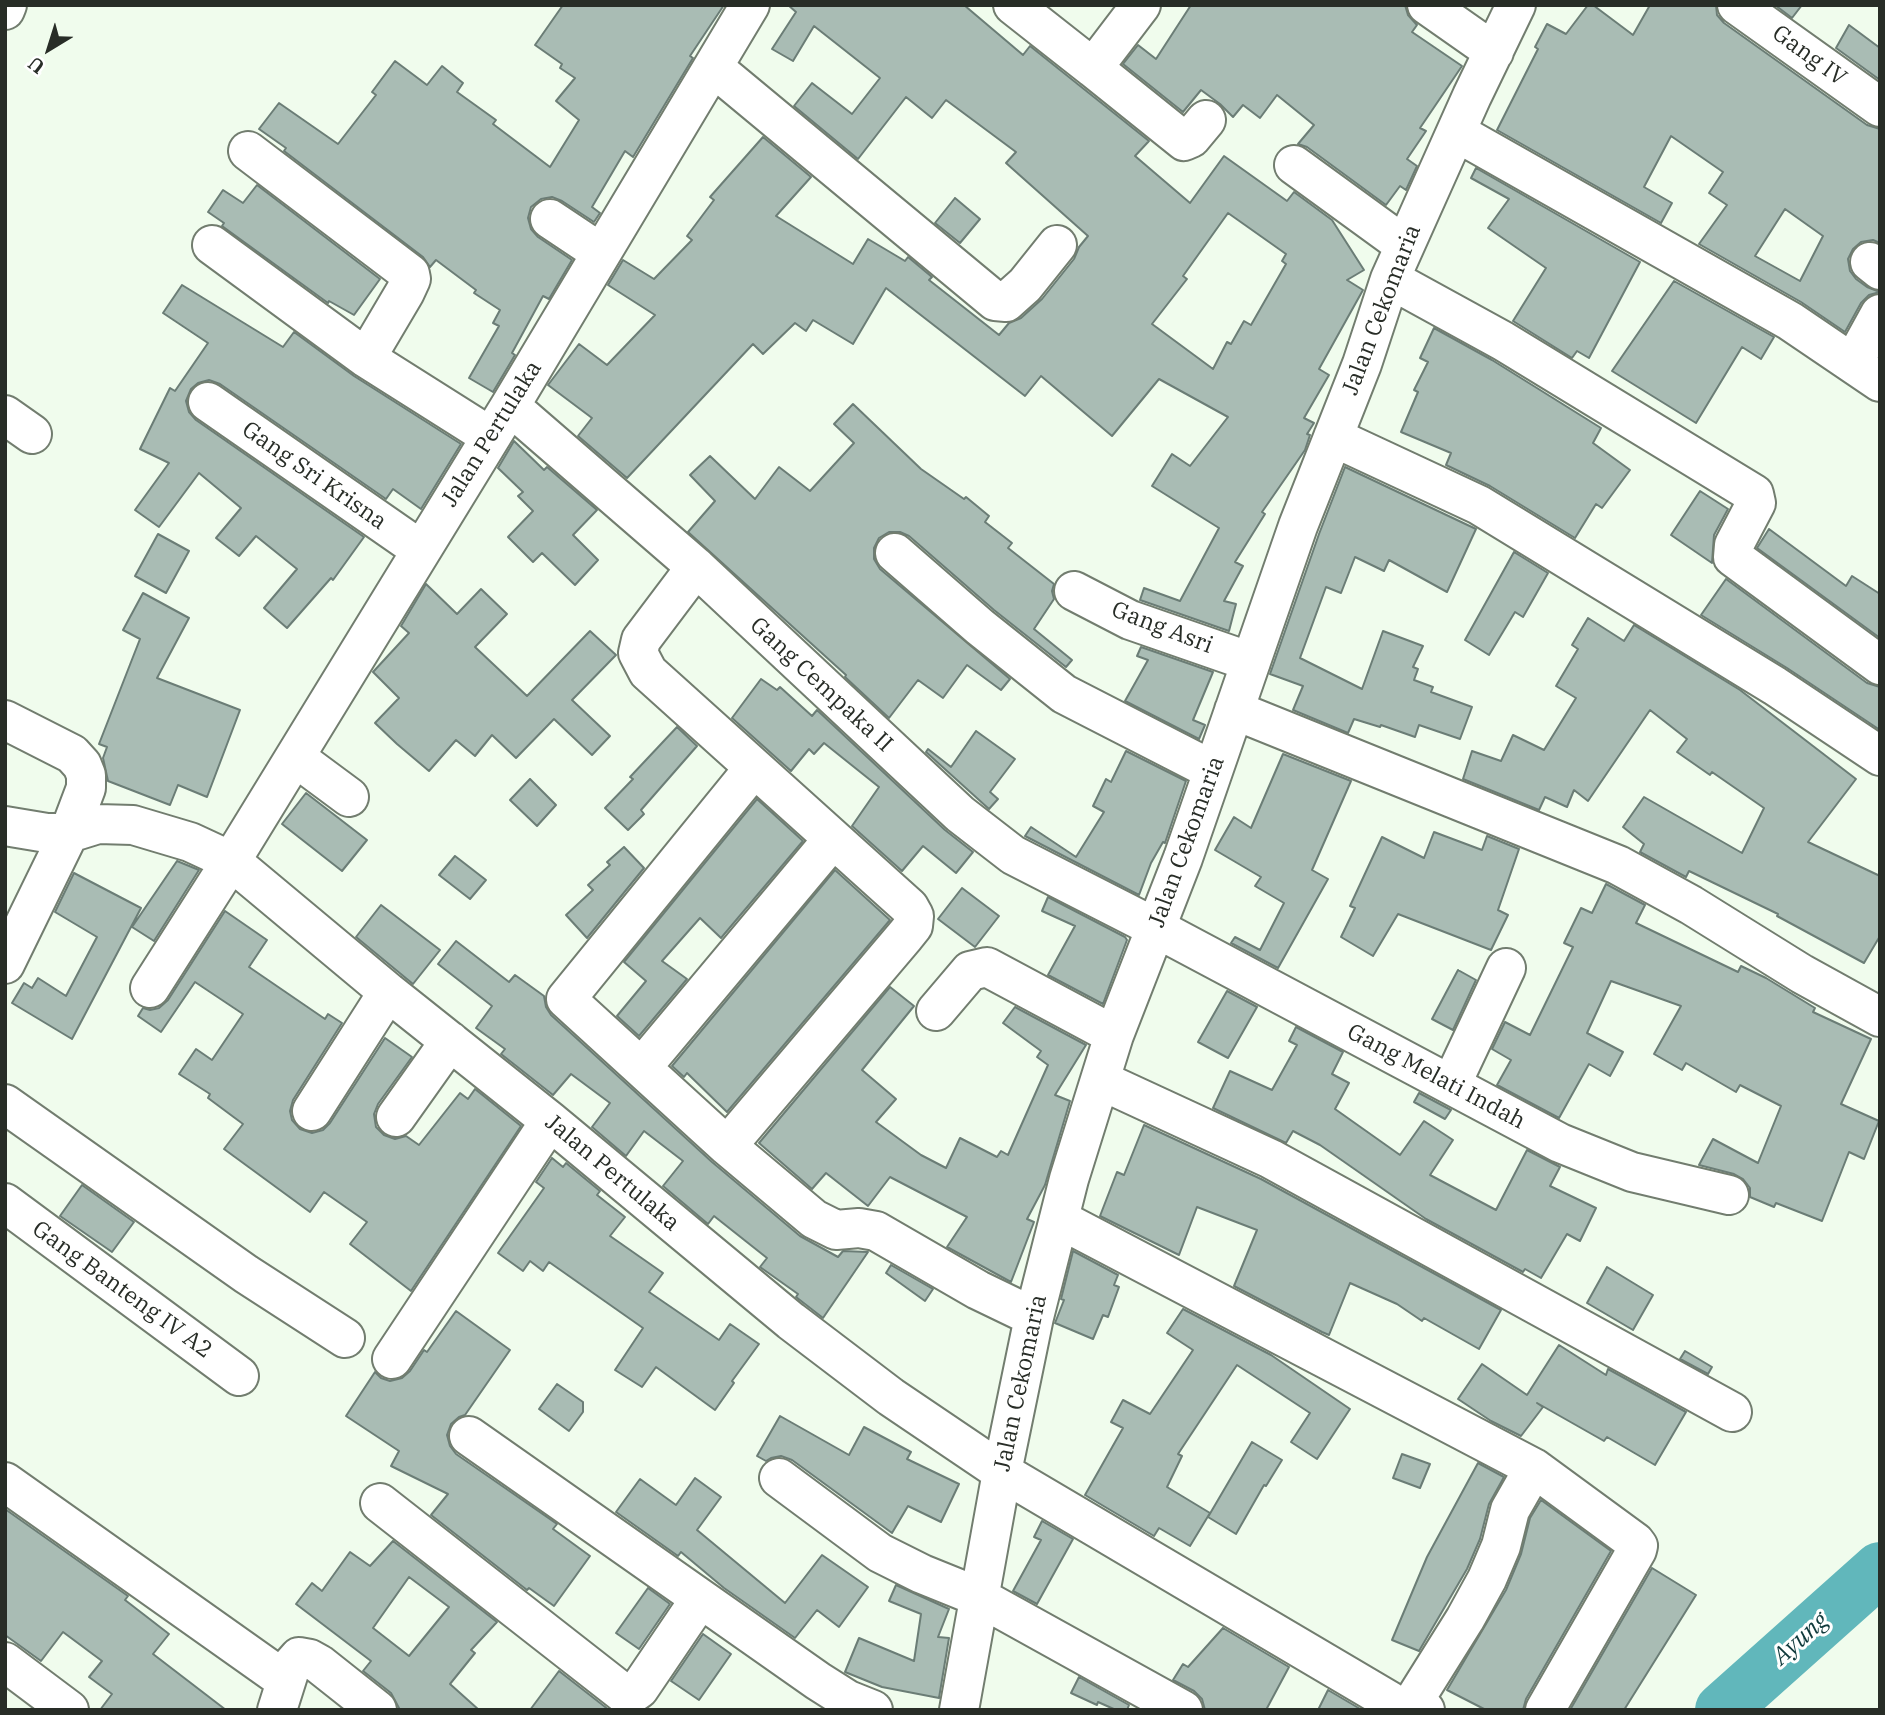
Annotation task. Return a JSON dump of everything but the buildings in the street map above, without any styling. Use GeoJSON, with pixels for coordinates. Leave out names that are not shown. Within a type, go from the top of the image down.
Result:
{"type":"FeatureCollection","features":[{"type":"Feature","properties":{"kind":"street","name":"Jalan Pertulaka"},"geometry":{"type":"LineString","coordinates":[[231,861],[750,5]]}},
{"type":"Feature","properties":{"kind":"street"},"geometry":{"type":"LineString","coordinates":[[1013,5],[1184,141],[1191,138],[1206,120]]}},
{"type":"Feature","properties":{"kind":"street"},"geometry":{"type":"LineString","coordinates":[[1093,68],[1141,5]]}},
{"type":"Feature","properties":{"kind":"street"},"geometry":{"type":"LineString","coordinates":[[1427,5],[1494,52]]}},
{"type":"Feature","properties":{"kind":"street","name":"Jalan Cekomaria"},"geometry":{"type":"LineString","coordinates":[[958,1710],[1034,1317],[1059,1219],[1114,1035],[1183,858],[1212,770],[1397,262],[1516,5]]}},
{"type":"Feature","properties":{"kind":"street","name":"Gang IV"},"geometry":{"type":"LineString","coordinates":[[1737,5],[1880,107]]}},
{"type":"Feature","properties":{"kind":"street"},"geometry":{"type":"LineString","coordinates":[[713,66],[995,301],[1006,302],[1025,285],[1057,245]]}},
{"type":"Feature","properties":{"kind":"street"},"geometry":{"type":"LineString","coordinates":[[1456,132],[1790,321],[1866,373],[1880,314]]}},
{"type":"Feature","properties":{"kind":"street"},"geometry":{"type":"LineString","coordinates":[[248,152],[410,274],[411,279],[405,292],[366,358]]}},
{"type":"Feature","properties":{"kind":"street"},"geometry":{"type":"LineString","coordinates":[[1294,165],[1397,262],[1503,341],[1754,494],[1755,503],[1734,545],[1733,557],[1880,665]]}},
{"type":"Feature","properties":{"kind":"street"},"geometry":{"type":"LineString","coordinates":[[550,219],[601,253]]}},
{"type":"Feature","properties":{"kind":"street","name":"Gang Cempaka II"},"geometry":{"type":"LineString","coordinates":[[212,245],[366,358],[500,421],[696,567],[960,814],[1013,855],[1156,928]]}},
{"type":"Feature","properties":{"kind":"street","name":"Gang Sri Krisna"},"geometry":{"type":"LineString","coordinates":[[208,402],[421,550]]}},
{"type":"Feature","properties":{"kind":"street"},"geometry":{"type":"LineString","coordinates":[[1333,437],[1479,505],[1763,678],[1880,756]]}},
{"type":"Feature","properties":{"kind":"street"},"geometry":{"type":"LineString","coordinates":[[895,553],[980,627],[1064,694],[1212,770]]}},
{"type":"Feature","properties":{"kind":"street"},"geometry":{"type":"LineString","coordinates":[[696,567],[641,640],[639,653],[648,672],[909,907],[914,916],[913,926],[727,1146]]}},
{"type":"Feature","properties":{"kind":"street","name":"Gang Asri"},"geometry":{"type":"LineString","coordinates":[[1074,591],[1130,620],[1251,662]]}},
{"type":"Feature","properties":{"kind":"street"},"geometry":{"type":"LineString","coordinates":[[1234,710],[1618,865],[1880,1017]]}},
{"type":"Feature","properties":{"kind":"street"},"geometry":{"type":"LineString","coordinates":[[5,720],[72,754],[82,765],[86,775],[86,788],[69,833],[9,949]]}},
{"type":"Feature","properties":{"kind":"street"},"geometry":{"type":"LineString","coordinates":[[295,757],[349,797]]}},
{"type":"Feature","properties":{"kind":"street"},"geometry":{"type":"LineString","coordinates":[[754,768],[566,997],[568,1003],[727,1146],[814,1219],[836,1230],[859,1228],[876,1231],[978,1290],[1034,1317]]}},
{"type":"Feature","properties":{"kind":"street","name":"Jalan Pertulaka"},"geometry":{"type":"LineString","coordinates":[[5,826],[47,833],[69,833],[98,824],[133,825],[200,845],[231,861],[791,1321],[891,1397],[1002,1472],[1407,1705]]}},
{"type":"Feature","properties":{"kind":"street"},"geometry":{"type":"LineString","coordinates":[[642,1067],[833,839]]}},
{"type":"Feature","properties":{"kind":"street"},"geometry":{"type":"LineString","coordinates":[[150,988],[231,861]]}},
{"type":"Feature","properties":{"kind":"street","name":"Gang Melati Indah"},"geometry":{"type":"LineString","coordinates":[[1156,928],[1560,1143],[1632,1172],[1729,1195]]}},
{"type":"Feature","properties":{"kind":"street"},"geometry":{"type":"LineString","coordinates":[[936,1011],[970,971],[987,967],[1114,1035]]}},
{"type":"Feature","properties":{"kind":"street"},"geometry":{"type":"LineString","coordinates":[[1451,1085],[1506,968]]}},
{"type":"Feature","properties":{"kind":"street"},"geometry":{"type":"LineString","coordinates":[[312,1111],[388,992]]}},
{"type":"Feature","properties":{"kind":"street"},"geometry":{"type":"LineString","coordinates":[[396,1117],[450,1041]]}},
{"type":"Feature","properties":{"kind":"street"},"geometry":{"type":"LineString","coordinates":[[1100,1080],[1271,1159],[1732,1412]]}},
{"type":"Feature","properties":{"kind":"street"},"geometry":{"type":"LineString","coordinates":[[5,1104],[246,1274],[345,1338]]}},
{"type":"Feature","properties":{"kind":"street"},"geometry":{"type":"LineString","coordinates":[[392,1359],[550,1121]]}},
{"type":"Feature","properties":{"kind":"street","name":"Gang Banteng IV A2"},"geometry":{"type":"LineString","coordinates":[[5,1203],[239,1376]]}},
{"type":"Feature","properties":{"kind":"street"},"geometry":{"type":"LineString","coordinates":[[1059,1219],[1534,1468],[1638,1546],[1545,1710]]}},
{"type":"Feature","properties":{"kind":"street"},"geometry":{"type":"LineString","coordinates":[[469,1436],[848,1700],[873,1710]]}},
{"type":"Feature","properties":{"kind":"street"},"geometry":{"type":"LineString","coordinates":[[1407,1705],[1413,1702],[1465,1619],[1487,1578],[1501,1546],[1510,1510],[1534,1468]]}},
{"type":"Feature","properties":{"kind":"street"},"geometry":{"type":"LineString","coordinates":[[779,1478],[880,1553],[922,1574],[979,1597],[1183,1710]]}},
{"type":"Feature","properties":{"kind":"street"},"geometry":{"type":"LineString","coordinates":[[5,1482],[281,1696],[296,1658],[310,1659],[377,1710]]}},
{"type":"Feature","properties":{"kind":"street"},"geometry":{"type":"LineString","coordinates":[[380,1503],[629,1696],[639,1689],[700,1599]]}},
{"type":"Feature","properties":{"kind":"street"},"geometry":{"type":"LineString","coordinates":[[5,1662],[69,1710]]}},
{"type":"Feature","properties":{"kind":"waterway","name":"Ayung"},"geometry":{"type":"LineString","coordinates":[[1722,1710],[1880,1569]]}}]}
